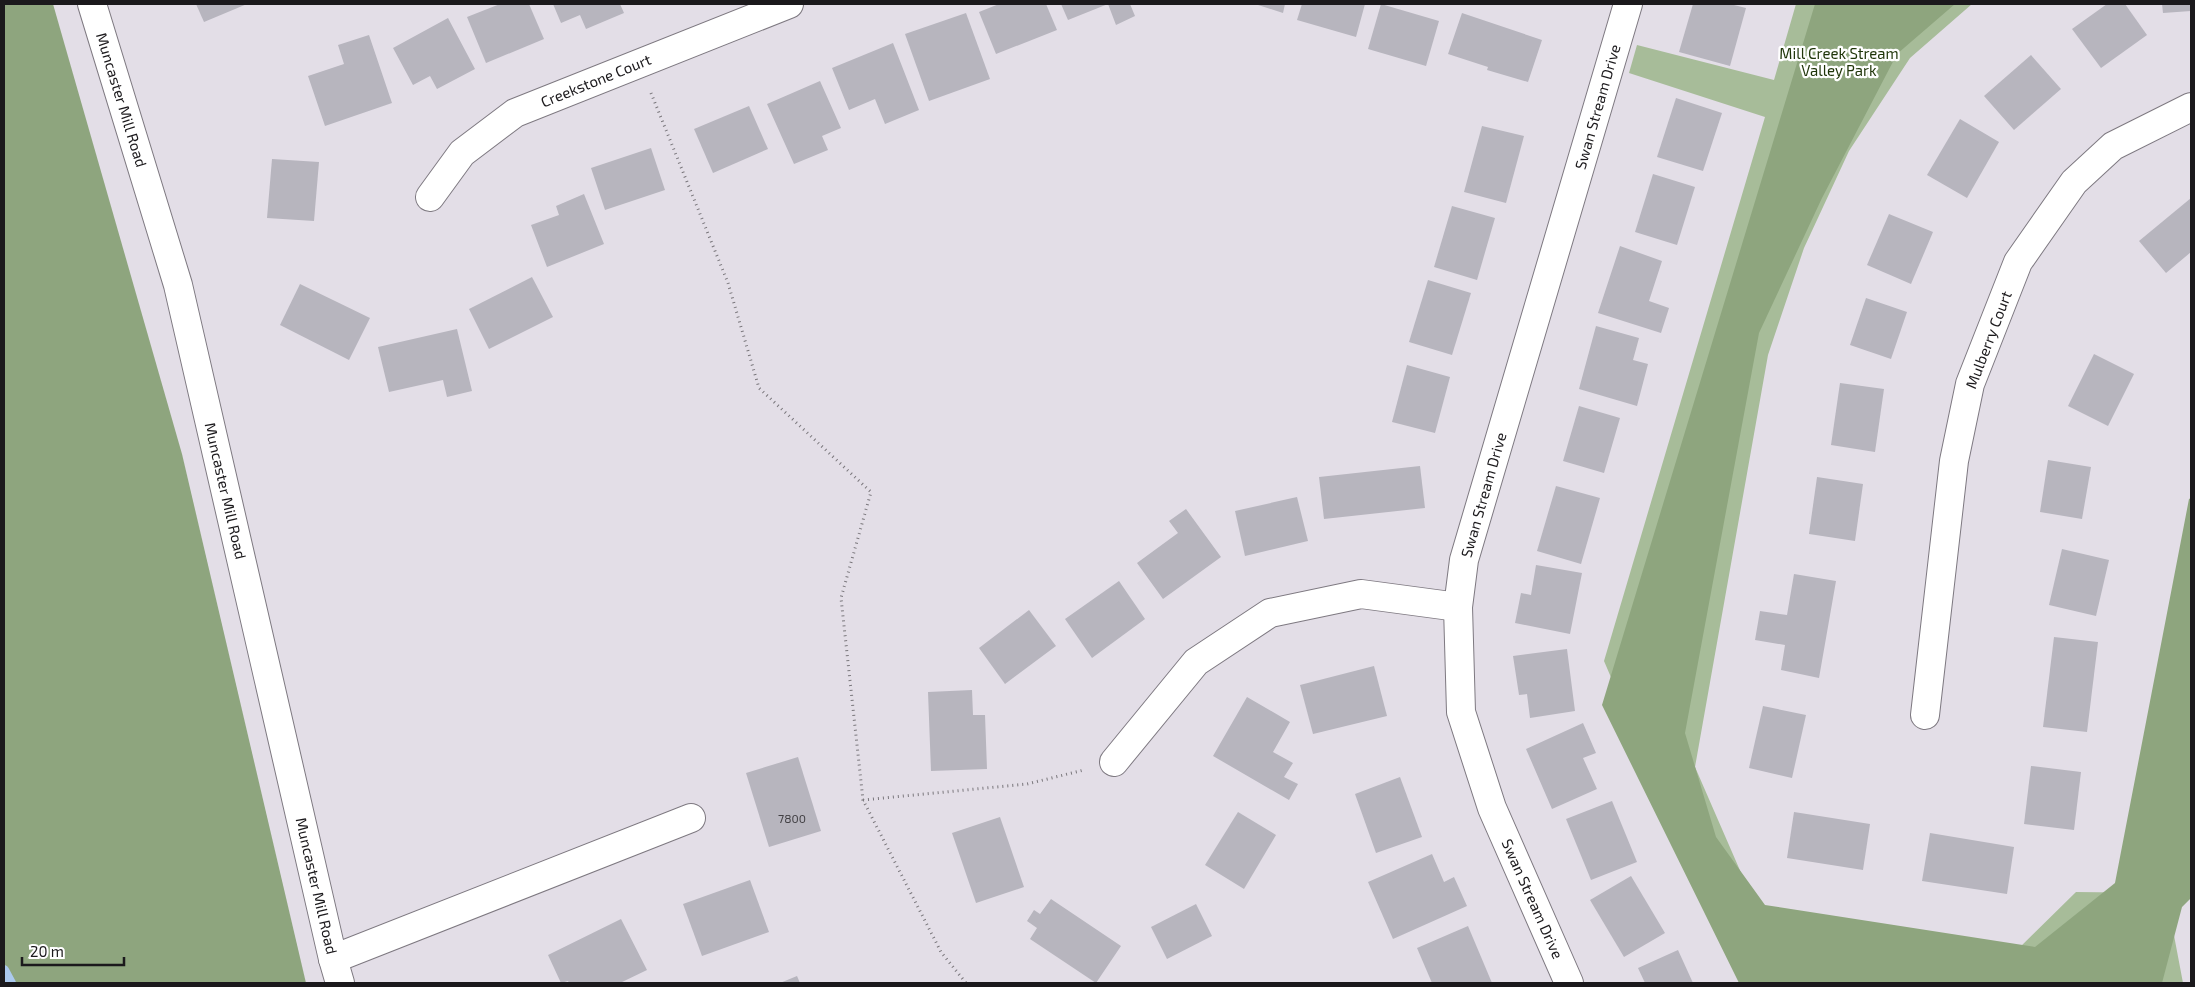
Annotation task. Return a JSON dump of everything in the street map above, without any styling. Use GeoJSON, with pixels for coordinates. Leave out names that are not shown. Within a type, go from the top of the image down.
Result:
{"type":"FeatureCollection","features":[{"type":"Feature","properties":{"kind":"street","name":"Muncaster Mill Road"},"geometry":{"type":"LineString","coordinates":[[92,4],[178,285],[336,971]]}},
{"type":"Feature","properties":{"kind":"street","name":"Creekstone Court"},"geometry":{"type":"LineString","coordinates":[[430,197],[462,153],[515,113],[789,4]]}},
{"type":"Feature","properties":{"kind":"street","name":"Swan Stream Drive"},"geometry":{"type":"LineString","coordinates":[[1569,983],[1492,808],[1461,712],[1458,607],[1464,560],[1628,4]]}},
{"type":"Feature","properties":{"kind":"street","name":"Mulberry Court"},"geometry":{"type":"LineString","coordinates":[[1925,715],[1956,452],[1970,384],[2018,262],[2074,182],[2113,146],[2191,107]]}},
{"type":"Feature","properties":{"kind":"street"},"geometry":{"type":"LineString","coordinates":[[1114,762],[1196,662],[1270,613],[1361,594],[1458,607]]}},
{"type":"Feature","properties":{"kind":"street"},"geometry":{"type":"LineString","coordinates":[[336,971],[691,818]]}},
{"type":"Feature","properties":{"kind":"path"},"geometry":{"type":"LineString","coordinates":[[639,64],[728,283],[759,388],[871,492],[841,598],[863,800],[941,952],[966,983]]}},
{"type":"Feature","properties":{"kind":"path"},"geometry":{"type":"LineString","coordinates":[[863,800],[1027,784],[1114,762]]}},
{"type":"Feature","properties":{"kind":"green space"},"geometry":{"type":"Polygon","coordinates":[[[4,4],[53,4],[182,454],[306,983],[4,983],[4,4]]]}},
{"type":"Feature","properties":{"kind":"green space","name":"Mill Creek Stream Valley Park"},"geometry":{"type":"Polygon","coordinates":[[[1796,4],[1972,4],[1910,58],[1849,151],[1804,248],[1768,355],[1695,767],[1762,921],[2014,953],[2076,892],[2166,893],[2183,983],[1742,983],[1604,661],[1765,117],[1629,73],[1637,45],[1774,80],[1796,4]]]}},
{"type":"Feature","properties":{"kind":"green space","name":"Mill Creek Stream Valley Park"},"geometry":{"type":"Polygon","coordinates":[[[1815,4],[1955,4],[1897,54],[1822,198],[1759,333],[1685,733],[1716,837],[1765,905],[2035,947],[2115,883],[2189,499],[2191,498],[2191,898],[2182,907],[2162,983],[1739,983],[1602,705],[1815,4]]]}},
{"type":"Feature","properties":{"kind":"building"},"geometry":{"type":"Polygon","coordinates":[[[196,4],[247,4],[204,22],[196,4]]]}},
{"type":"Feature","properties":{"kind":"building"},"geometry":{"type":"Polygon","coordinates":[[[500,4],[529,4],[544,39],[486,63],[467,17],[500,4]]]}},
{"type":"Feature","properties":{"kind":"building"},"geometry":{"type":"Polygon","coordinates":[[[553,4],[620,4],[624,13],[586,29],[580,15],[561,23],[553,4]]]}},
{"type":"Feature","properties":{"kind":"building"},"geometry":{"type":"Polygon","coordinates":[[[999,4],[1046,4],[1057,30],[996,54],[979,12],[999,4]]]}},
{"type":"Feature","properties":{"kind":"building"},"geometry":{"type":"Polygon","coordinates":[[[1061,4],[1108,4],[1068,20],[1061,4]]]}},
{"type":"Feature","properties":{"kind":"building"},"geometry":{"type":"Polygon","coordinates":[[[1108,4],[1130,4],[1135,16],[1116,25],[1108,4]]]}},
{"type":"Feature","properties":{"kind":"building"},"geometry":{"type":"Polygon","coordinates":[[[1255,4],[1285,4],[1283,13],[1255,4]]]}},
{"type":"Feature","properties":{"kind":"building"},"geometry":{"type":"Polygon","coordinates":[[[1302,4],[1365,4],[1356,37],[1297,20],[1302,4]]]}},
{"type":"Feature","properties":{"kind":"building"},"geometry":{"type":"Polygon","coordinates":[[[1381,4],[1439,21],[1426,66],[1368,49],[1381,4]]]}},
{"type":"Feature","properties":{"kind":"building"},"geometry":{"type":"Polygon","coordinates":[[[1693,4],[1730,4],[1746,8],[1730,66],[1679,52],[1693,4]]]}},
{"type":"Feature","properties":{"kind":"building"},"geometry":{"type":"Polygon","coordinates":[[[2107,4],[2125,4],[2147,35],[2101,68],[2072,29],[2107,4]]]}},
{"type":"Feature","properties":{"kind":"building"},"geometry":{"type":"Polygon","coordinates":[[[2162,4],[2191,4],[2191,11],[2163,13],[2162,4]]]}},
{"type":"Feature","properties":{"kind":"building"},"geometry":{"type":"Polygon","coordinates":[[[966,13],[990,79],[929,101],[905,34],[966,13]]]}},
{"type":"Feature","properties":{"kind":"building"},"geometry":{"type":"Polygon","coordinates":[[[1462,13],[1542,40],[1528,82],[1487,70],[1488,67],[1448,54],[1462,13]]]}},
{"type":"Feature","properties":{"kind":"building"},"geometry":{"type":"Polygon","coordinates":[[[448,18],[475,69],[437,89],[430,76],[413,85],[393,48],[448,18]]]}},
{"type":"Feature","properties":{"kind":"building"},"geometry":{"type":"Polygon","coordinates":[[[369,35],[392,103],[325,126],[308,76],[344,64],[338,45],[369,35]]]}},
{"type":"Feature","properties":{"kind":"building"},"geometry":{"type":"Polygon","coordinates":[[[893,43],[919,110],[885,124],[875,99],[849,110],[832,68],[893,43]]]}},
{"type":"Feature","properties":{"kind":"building"},"geometry":{"type":"Polygon","coordinates":[[[2031,55],[2061,89],[2014,130],[1984,96],[2031,55]]]}},
{"type":"Feature","properties":{"kind":"building"},"geometry":{"type":"Polygon","coordinates":[[[820,81],[841,128],[822,136],[828,150],[794,164],[767,104],[820,81]]]}},
{"type":"Feature","properties":{"kind":"building"},"geometry":{"type":"Polygon","coordinates":[[[1676,98],[1722,113],[1703,171],[1657,157],[1676,98]]]}},
{"type":"Feature","properties":{"kind":"building"},"geometry":{"type":"Polygon","coordinates":[[[749,106],[768,149],[713,173],[694,129],[749,106]]]}},
{"type":"Feature","properties":{"kind":"building"},"geometry":{"type":"Polygon","coordinates":[[[1960,119],[1999,142],[1967,198],[1927,175],[1960,119]]]}},
{"type":"Feature","properties":{"kind":"building"},"geometry":{"type":"Polygon","coordinates":[[[1482,126],[1524,136],[1506,203],[1464,192],[1482,126]]]}},
{"type":"Feature","properties":{"kind":"building"},"geometry":{"type":"Polygon","coordinates":[[[651,148],[665,190],[605,210],[591,168],[651,148]]]}},
{"type":"Feature","properties":{"kind":"building"},"geometry":{"type":"Polygon","coordinates":[[[272,159],[319,162],[314,221],[267,218],[272,159]]]}},
{"type":"Feature","properties":{"kind":"building"},"geometry":{"type":"Polygon","coordinates":[[[1653,174],[1695,187],[1677,245],[1635,232],[1653,174]]]}},
{"type":"Feature","properties":{"kind":"building"},"geometry":{"type":"Polygon","coordinates":[[[584,194],[604,244],[547,267],[531,225],[559,215],[556,206],[584,194]]]}},
{"type":"Feature","properties":{"kind":"building"},"geometry":{"type":"Polygon","coordinates":[[[2191,198],[2191,252],[2166,273],[2139,241],[2191,198]]]}},
{"type":"Feature","properties":{"kind":"building"},"geometry":{"type":"Polygon","coordinates":[[[1452,206],[1495,218],[1477,280],[1434,267],[1452,206]]]}},
{"type":"Feature","properties":{"kind":"building"},"geometry":{"type":"Polygon","coordinates":[[[1889,214],[1933,232],[1911,284],[1867,265],[1889,214]]]}},
{"type":"Feature","properties":{"kind":"building"},"geometry":{"type":"Polygon","coordinates":[[[1620,246],[1662,261],[1649,301],[1669,308],[1661,333],[1598,313],[1620,246]]]}},
{"type":"Feature","properties":{"kind":"building"},"geometry":{"type":"Polygon","coordinates":[[[532,277],[553,317],[489,349],[469,309],[532,277]]]}},
{"type":"Feature","properties":{"kind":"building"},"geometry":{"type":"Polygon","coordinates":[[[1428,280],[1471,293],[1452,355],[1409,342],[1428,280]]]}},
{"type":"Feature","properties":{"kind":"building"},"geometry":{"type":"Polygon","coordinates":[[[300,284],[370,318],[349,360],[280,325],[300,284]]]}},
{"type":"Feature","properties":{"kind":"building"},"geometry":{"type":"Polygon","coordinates":[[[1866,298],[1907,312],[1891,359],[1850,345],[1866,298]]]}},
{"type":"Feature","properties":{"kind":"building"},"geometry":{"type":"Polygon","coordinates":[[[1596,326],[1639,338],[1633,360],[1648,364],[1637,406],[1579,389],[1596,326]]]}},
{"type":"Feature","properties":{"kind":"building"},"geometry":{"type":"Polygon","coordinates":[[[457,329],[472,391],[447,397],[443,380],[389,392],[378,347],[457,329]]]}},
{"type":"Feature","properties":{"kind":"building"},"geometry":{"type":"Polygon","coordinates":[[[2094,354],[2134,374],[2108,426],[2068,406],[2094,354]]]}},
{"type":"Feature","properties":{"kind":"building"},"geometry":{"type":"Polygon","coordinates":[[[1407,365],[1450,377],[1435,433],[1392,422],[1407,365]]]}},
{"type":"Feature","properties":{"kind":"building"},"geometry":{"type":"Polygon","coordinates":[[[1840,383],[1884,389],[1875,452],[1831,445],[1840,383]]]}},
{"type":"Feature","properties":{"kind":"building"},"geometry":{"type":"Polygon","coordinates":[[[1579,406],[1620,418],[1604,473],[1563,461],[1579,406]]]}},
{"type":"Feature","properties":{"kind":"building"},"geometry":{"type":"Polygon","coordinates":[[[2048,460],[2091,467],[2082,519],[2040,512],[2048,460]]]}},
{"type":"Feature","properties":{"kind":"building"},"geometry":{"type":"Polygon","coordinates":[[[1420,466],[1425,508],[1324,519],[1319,477],[1420,466]]]}},
{"type":"Feature","properties":{"kind":"building"},"geometry":{"type":"Polygon","coordinates":[[[1817,477],[1863,484],[1855,541],[1809,534],[1817,477]]]}},
{"type":"Feature","properties":{"kind":"building"},"geometry":{"type":"Polygon","coordinates":[[[1556,486],[1600,498],[1581,564],[1537,551],[1556,486]]]}},
{"type":"Feature","properties":{"kind":"building"},"geometry":{"type":"Polygon","coordinates":[[[1297,497],[1308,541],[1245,556],[1235,511],[1297,497]]]}},
{"type":"Feature","properties":{"kind":"building"},"geometry":{"type":"Polygon","coordinates":[[[1186,509],[1221,557],[1163,599],[1137,563],[1178,533],[1169,521],[1186,509]]]}},
{"type":"Feature","properties":{"kind":"building"},"geometry":{"type":"Polygon","coordinates":[[[2062,549],[2109,560],[2096,616],[2049,605],[2062,549]]]}},
{"type":"Feature","properties":{"kind":"building"},"geometry":{"type":"Polygon","coordinates":[[[1536,565],[1582,573],[1570,634],[1515,623],[1521,593],[1531,595],[1536,565]]]}},
{"type":"Feature","properties":{"kind":"building"},"geometry":{"type":"Polygon","coordinates":[[[1794,574],[1836,581],[1819,678],[1781,670],[1785,645],[1755,640],[1760,611],[1787,615],[1794,574]]]}},
{"type":"Feature","properties":{"kind":"building"},"geometry":{"type":"Polygon","coordinates":[[[1119,581],[1145,619],[1092,658],[1065,619],[1119,581]]]}},
{"type":"Feature","properties":{"kind":"building"},"geometry":{"type":"Polygon","coordinates":[[[1029,610],[1056,646],[1005,684],[979,648],[1029,610]]]}},
{"type":"Feature","properties":{"kind":"building"},"geometry":{"type":"Polygon","coordinates":[[[2054,637],[2098,642],[2087,732],[2043,727],[2054,637]]]}},
{"type":"Feature","properties":{"kind":"building"},"geometry":{"type":"Polygon","coordinates":[[[1567,649],[1575,711],[1530,718],[1527,694],[1519,695],[1513,656],[1567,649]]]}},
{"type":"Feature","properties":{"kind":"building"},"geometry":{"type":"Polygon","coordinates":[[[1374,666],[1387,716],[1313,734],[1300,685],[1374,666]]]}},
{"type":"Feature","properties":{"kind":"building"},"geometry":{"type":"Polygon","coordinates":[[[972,690],[973,715],[985,715],[987,769],[931,771],[928,692],[972,690]]]}},
{"type":"Feature","properties":{"kind":"building"},"geometry":{"type":"Polygon","coordinates":[[[1247,697],[1290,722],[1273,752],[1293,763],[1284,777],[1298,784],[1289,800],[1213,756],[1247,697]]]}},
{"type":"Feature","properties":{"kind":"building"},"geometry":{"type":"Polygon","coordinates":[[[1763,706],[1806,715],[1792,778],[1749,768],[1763,706]]]}},
{"type":"Feature","properties":{"kind":"building"},"geometry":{"type":"Polygon","coordinates":[[[1583,723],[1596,753],[1583,758],[1597,789],[1552,809],[1526,749],[1583,723]]]}},
{"type":"Feature","properties":{"kind":"building"},"geometry":{"type":"Polygon","coordinates":[[[798,757],[821,831],[769,847],[746,773],[798,757]]]}},
{"type":"Feature","properties":{"kind":"building"},"geometry":{"type":"Polygon","coordinates":[[[2031,766],[2081,772],[2074,830],[2024,824],[2031,766]]]}},
{"type":"Feature","properties":{"kind":"building"},"geometry":{"type":"Polygon","coordinates":[[[1400,777],[1422,837],[1376,853],[1355,794],[1400,777]]]}},
{"type":"Feature","properties":{"kind":"building"},"geometry":{"type":"Polygon","coordinates":[[[1612,801],[1637,862],[1591,880],[1566,819],[1612,801]]]}},
{"type":"Feature","properties":{"kind":"building"},"geometry":{"type":"Polygon","coordinates":[[[1238,812],[1276,835],[1244,889],[1205,865],[1238,812]]]}},
{"type":"Feature","properties":{"kind":"building"},"geometry":{"type":"Polygon","coordinates":[[[1794,812],[1870,824],[1863,870],[1787,858],[1794,812]]]}},
{"type":"Feature","properties":{"kind":"building"},"geometry":{"type":"Polygon","coordinates":[[[1000,817],[1024,887],[976,903],[952,833],[1000,817]]]}},
{"type":"Feature","properties":{"kind":"building"},"geometry":{"type":"Polygon","coordinates":[[[1930,833],[2014,847],[2007,894],[1922,881],[1930,833]]]}},
{"type":"Feature","properties":{"kind":"building"},"geometry":{"type":"Polygon","coordinates":[[[1432,854],[1444,882],[1454,877],[1467,906],[1393,939],[1368,882],[1432,854]]]}},
{"type":"Feature","properties":{"kind":"building"},"geometry":{"type":"Polygon","coordinates":[[[1631,876],[1665,933],[1624,957],[1590,900],[1631,876]]]}},
{"type":"Feature","properties":{"kind":"building"},"geometry":{"type":"Polygon","coordinates":[[[750,880],[769,932],[702,956],[683,904],[750,880]]]}},
{"type":"Feature","properties":{"kind":"building"},"geometry":{"type":"Polygon","coordinates":[[[1051,899],[1121,946],[1096,983],[1030,939],[1037,928],[1027,921],[1034,910],[1040,914],[1051,899]]]}},
{"type":"Feature","properties":{"kind":"building"},"geometry":{"type":"Polygon","coordinates":[[[1196,904],[1212,936],[1167,959],[1151,927],[1196,904]]]}},
{"type":"Feature","properties":{"kind":"building"},"geometry":{"type":"Polygon","coordinates":[[[621,919],[647,970],[620,983],[569,983],[568,981],[561,983],[548,955],[621,919]]]}},
{"type":"Feature","properties":{"kind":"building"},"geometry":{"type":"Polygon","coordinates":[[[1468,926],[1492,983],[1432,983],[1417,948],[1468,926]]]}},
{"type":"Feature","properties":{"kind":"building"},"geometry":{"type":"Polygon","coordinates":[[[1678,950],[1693,983],[1645,983],[1638,968],[1678,950]]]}},
{"type":"Feature","properties":{"kind":"building"},"geometry":{"type":"Polygon","coordinates":[[[797,976],[800,983],[780,983],[797,976]]]}},
{"type":"Feature","properties":{"kind":"waterway"},"geometry":{"type":"LineString","coordinates":[[4,970],[11,983]]}}]}
